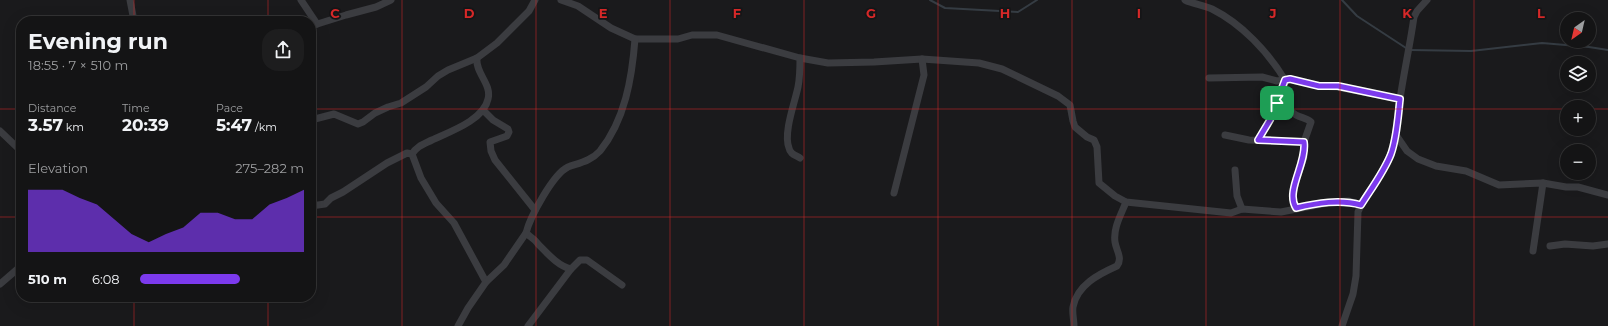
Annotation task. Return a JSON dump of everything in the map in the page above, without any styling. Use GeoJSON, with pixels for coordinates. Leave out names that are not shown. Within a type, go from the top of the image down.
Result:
{"type":"FeatureCollection","features":[{"type":"Feature","properties":{"kind":"street"},"geometry":{"type":"LineString","coordinates":[[130,0],[133,16]]}},
{"type":"Feature","properties":{"kind":"street"},"geometry":{"type":"LineString","coordinates":[[301,0],[309,16]]}},
{"type":"Feature","properties":{"kind":"street"},"geometry":{"type":"LineString","coordinates":[[316,24],[376,7],[390,0]]}},
{"type":"Feature","properties":{"kind":"street"},"geometry":{"type":"LineString","coordinates":[[316,117],[334,114],[358,124],[364,122],[375,113],[401,103],[426,87],[438,76],[448,70],[477,58],[497,43],[528,11],[535,0]]}},
{"type":"Feature","properties":{"kind":"street"},"geometry":{"type":"LineString","coordinates":[[561,0],[578,6],[611,28],[635,39],[678,39],[692,35],[717,35],[800,58],[828,63],[922,59],[979,63],[1002,69],[1066,100],[1070,105],[1075,127],[1087,137],[1094,140],[1097,147],[1100,183],[1104,188],[1126,202],[1230,213],[1242,209],[1281,212],[1332,202],[1349,201],[1361,205]]}},
{"type":"Feature","properties":{"kind":"street"},"geometry":{"type":"LineString","coordinates":[[1185,0],[1211,9],[1234,24],[1253,40],[1273,62],[1284,83],[1286,102],[1295,114],[1311,122],[1304,142],[1304,157],[1295,184],[1293,199],[1296,208]]}},
{"type":"Feature","properties":{"kind":"street"},"geometry":{"type":"LineString","coordinates":[[1342,326],[1356,276],[1358,257],[1357,220],[1361,205],[1384,169],[1391,154],[1396,135],[1400,99],[1414,18],[1417,11],[1427,0]]}},
{"type":"Feature","properties":{"kind":"street"},"geometry":{"type":"LineString","coordinates":[[458,326],[468,308],[486,282],[504,265],[526,233],[535,210],[554,181],[567,168],[589,160],[599,151],[611,132],[624,107],[634,57],[635,39]]}},
{"type":"Feature","properties":{"kind":"street"},"geometry":{"type":"LineString","coordinates":[[412,154],[419,146],[460,127],[476,117],[483,110],[488,99],[488,89],[476,64],[477,58]]}},
{"type":"Feature","properties":{"kind":"street"},"geometry":{"type":"LineString","coordinates":[[800,58],[798,86],[790,120],[788,141],[788,148],[791,153],[800,158]]}},
{"type":"Feature","properties":{"kind":"street"},"geometry":{"type":"LineString","coordinates":[[894,193],[924,75],[922,59]]}},
{"type":"Feature","properties":{"kind":"street"},"geometry":{"type":"LineString","coordinates":[[1208,78],[1262,77],[1284,83]]}},
{"type":"Feature","properties":{"kind":"street"},"geometry":{"type":"LineString","coordinates":[[1258,140],[1270,120],[1284,83],[1290,79],[1319,86],[1338,86],[1400,99]]}},
{"type":"Feature","properties":{"kind":"street"},"geometry":{"type":"LineString","coordinates":[[483,110],[493,120],[508,129],[509,132],[507,136],[490,142],[491,151],[495,160],[535,210]]}},
{"type":"Feature","properties":{"kind":"street"},"geometry":{"type":"LineString","coordinates":[[0,131],[16,146]]}},
{"type":"Feature","properties":{"kind":"street"},"geometry":{"type":"LineString","coordinates":[[1225,135],[1258,140],[1304,142]]}},
{"type":"Feature","properties":{"kind":"street"},"geometry":{"type":"LineString","coordinates":[[1396,135],[1407,151],[1418,159],[1436,166],[1466,171],[1499,185],[1544,182],[1558,186],[1578,187],[1608,195]]}},
{"type":"Feature","properties":{"kind":"street"},"geometry":{"type":"LineString","coordinates":[[316,205],[325,204],[331,198],[343,192],[387,163],[408,153],[412,154]]}},
{"type":"Feature","properties":{"kind":"street"},"geometry":{"type":"LineString","coordinates":[[412,154],[421,178],[436,203],[454,223],[486,282]]}},
{"type":"Feature","properties":{"kind":"street"},"geometry":{"type":"LineString","coordinates":[[1235,170],[1237,196],[1242,209]]}},
{"type":"Feature","properties":{"kind":"street"},"geometry":{"type":"LineString","coordinates":[[1533,251],[1544,182]]}},
{"type":"Feature","properties":{"kind":"street"},"geometry":{"type":"LineString","coordinates":[[1074,326],[1073,309],[1079,292],[1092,278],[1117,266],[1119,263],[1120,260],[1115,243],[1114,230],[1126,202]]}},
{"type":"Feature","properties":{"kind":"street"},"geometry":{"type":"LineString","coordinates":[[526,233],[537,242],[543,250],[566,268],[571,269]]}},
{"type":"Feature","properties":{"kind":"street"},"geometry":{"type":"LineString","coordinates":[[1550,246],[1565,244],[1593,246],[1608,244]]}},
{"type":"Feature","properties":{"kind":"street"},"geometry":{"type":"LineString","coordinates":[[528,326],[571,269],[580,260],[587,260],[622,285]]}},
{"type":"Feature","properties":{"kind":"street"},"geometry":{"type":"LineString","coordinates":[[0,284],[16,270]]}},
{"type":"Feature","properties":{"kind":"waterway"},"geometry":{"type":"LineString","coordinates":[[930,0],[945,8],[1018,12],[1037,0]]}},
{"type":"Feature","properties":{"kind":"waterway"},"geometry":{"type":"LineString","coordinates":[[1342,0],[1357,16],[1406,48]]}},
{"type":"Feature","properties":{"kind":"waterway"},"geometry":{"type":"LineString","coordinates":[[1410,50],[1471,51],[1542,43],[1608,50]]}},
{"type":"Feature","properties":{"kind":"route"},"geometry":{"type":"LineString","coordinates":[[1290,79],[1319,86],[1338,86],[1349,88],[1400,99],[1396,135],[1391,154],[1384,169],[1361,205],[1349,201],[1332,202],[1296,208],[1293,199],[1295,184],[1304,157],[1304,142],[1258,140],[1270,120],[1277,103],[1285,80],[1290,79]]}}]}
